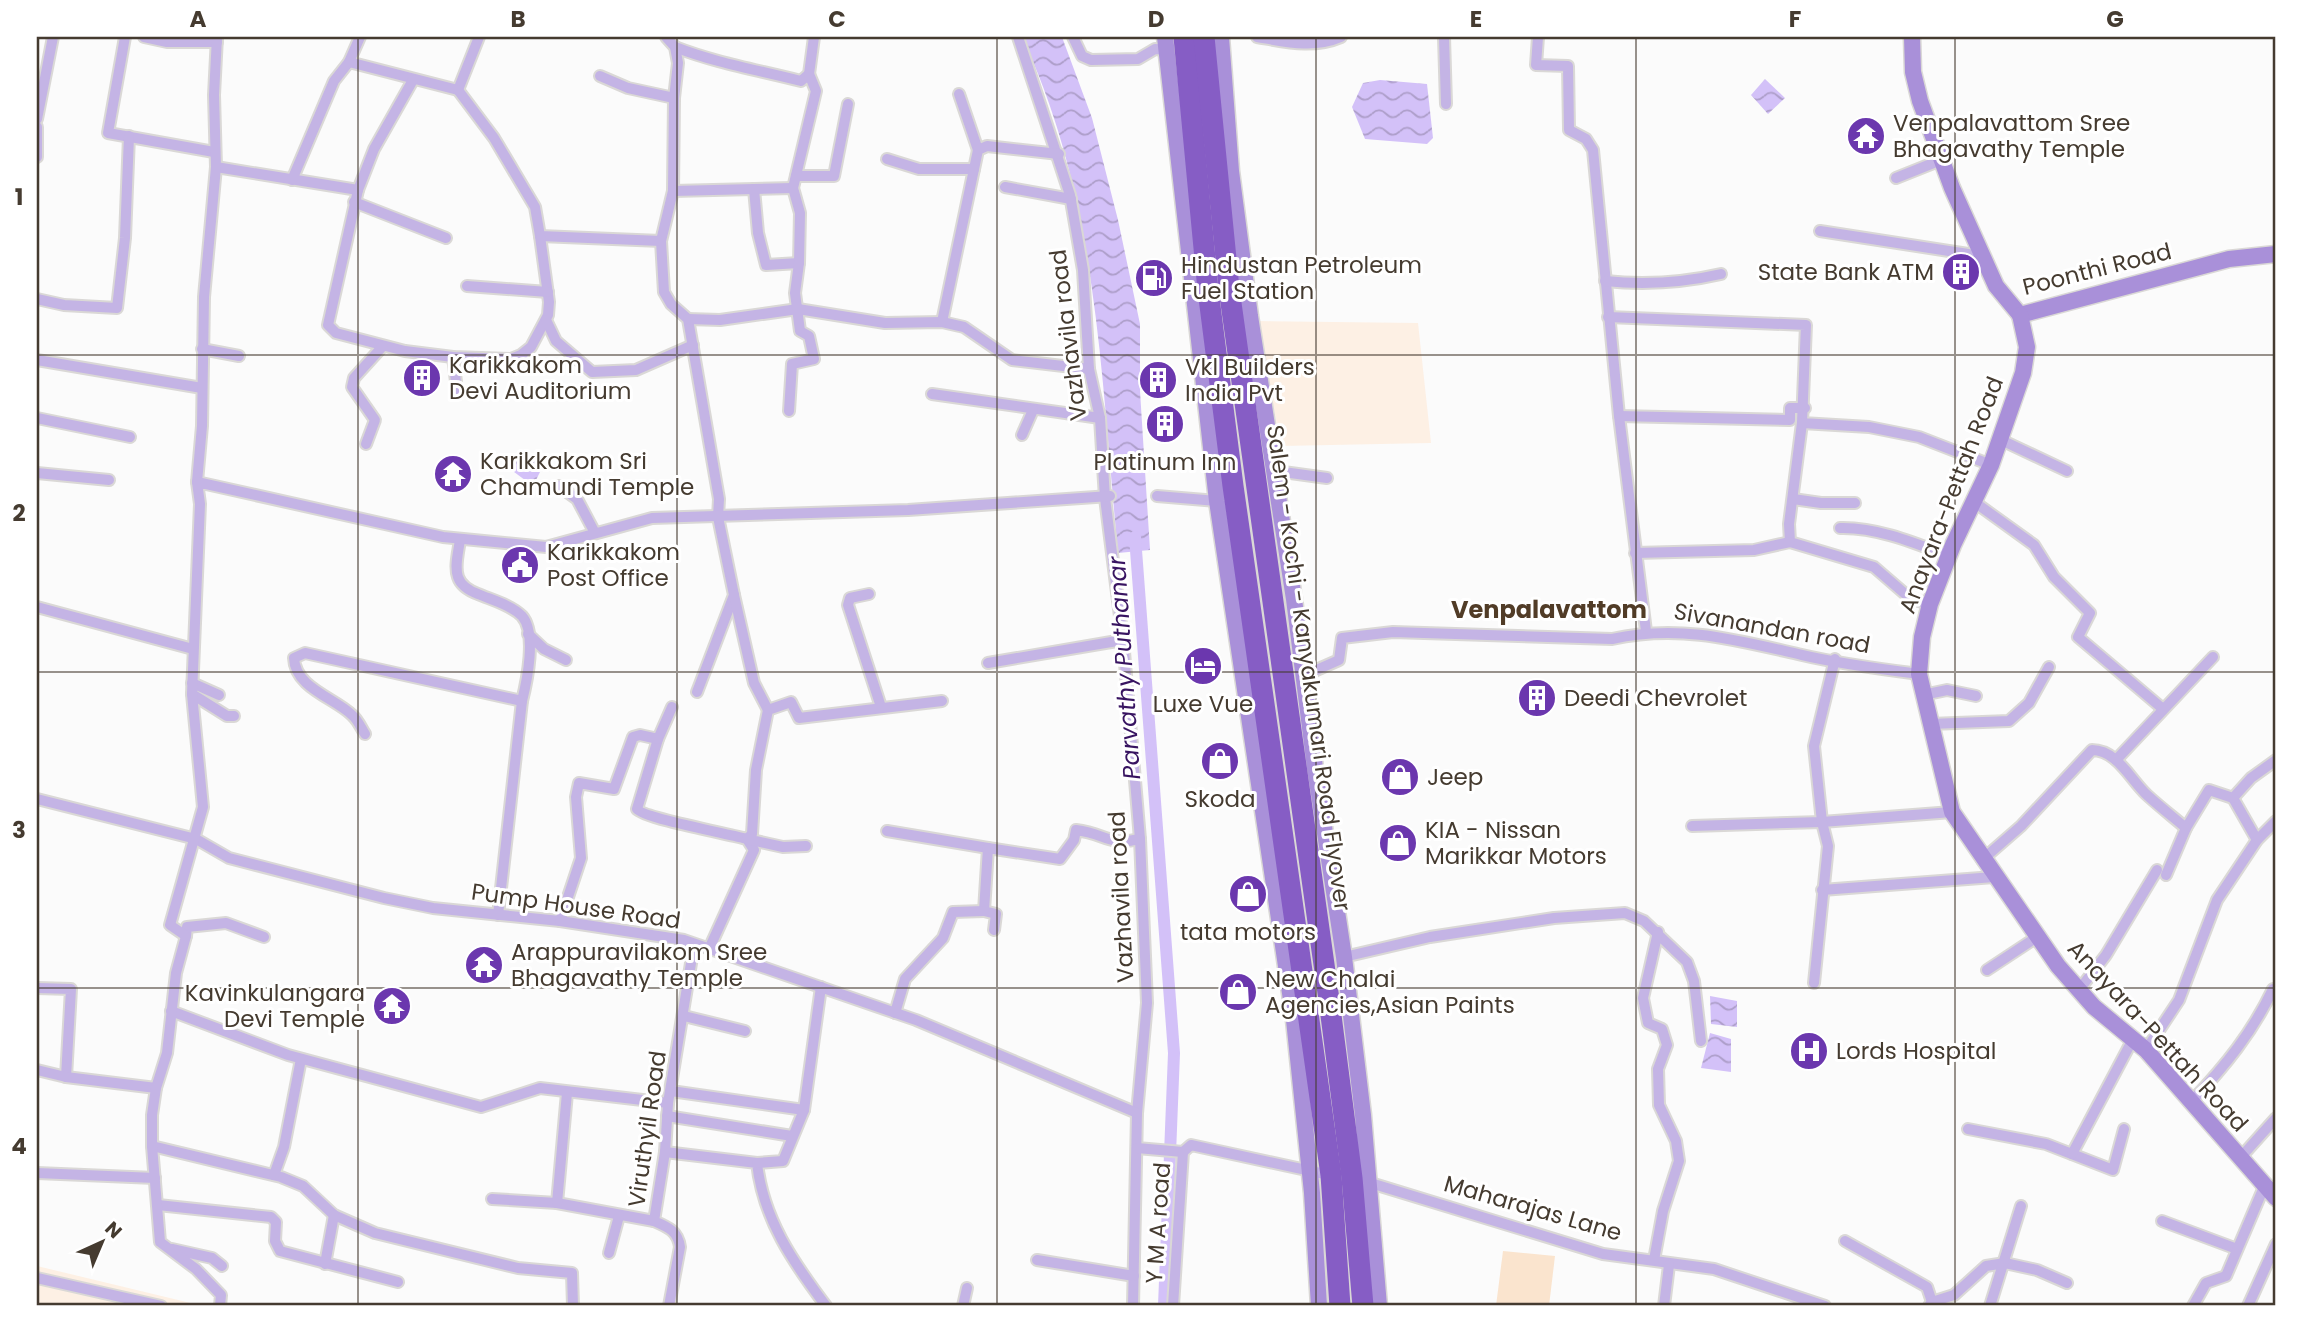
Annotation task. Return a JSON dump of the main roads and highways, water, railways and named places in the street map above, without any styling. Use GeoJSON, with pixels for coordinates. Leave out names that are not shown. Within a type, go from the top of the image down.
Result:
{"type":"FeatureCollection","features":[{"type":"Feature","properties":{"kind":"highway","name":"Salem - Kochi - Kanyakumari Road Flyover"},"geometry":{"type":"LineString","coordinates":[[1184,37],[1208,290],[1233,486],[1350,1178],[1340,1306]]}},
{"type":"Feature","properties":{"kind":"highway","name":"Salem - Kochi - Kanyakumari Road Flyover"},"geometry":{"type":"LineString","coordinates":[[1204,37],[1229,289],[1350,1178],[1363,1306]]}},
{"type":"Feature","properties":{"kind":"water"},"geometry":{"type":"Polygon","coordinates":[[[1022,37],[1062,37],[1092,118],[1118,220],[1140,324],[1140,391],[1150,550],[1118,553],[1100,356],[1081,225],[1067,161],[1047,98],[1022,37]]]}},
{"type":"Feature","properties":{"kind":"water"},"geometry":{"type":"Polygon","coordinates":[[[1765,79],[1785,98],[1768,114],[1751,95],[1765,79]]]}},
{"type":"Feature","properties":{"kind":"water"},"geometry":{"type":"Polygon","coordinates":[[[1380,80],[1427,84],[1433,138],[1427,144],[1365,139],[1352,107],[1363,83],[1380,80]]]}},
{"type":"Feature","properties":{"kind":"water"},"geometry":{"type":"Polygon","coordinates":[[[518,452],[543,466],[533,486],[506,466],[518,452]]]}},
{"type":"Feature","properties":{"kind":"water"},"geometry":{"type":"Polygon","coordinates":[[[1710,996],[1737,1001],[1737,1027],[1711,1024],[1710,996]]]}},
{"type":"Feature","properties":{"kind":"water"},"geometry":{"type":"Polygon","coordinates":[[[1710,1033],[1731,1039],[1731,1072],[1701,1068],[1710,1033]]]}},
{"type":"Feature","properties":{"kind":"waterway","name":"Parvathy Puthanar"},"geometry":{"type":"LineString","coordinates":[[1135,537],[1174,1053],[1164,1306]]}},
{"type":"Feature","properties":{"kind":"place","name":"Venpalavattom Sree Bhagavathy Temple"},"geometry":{"type":"Point","coordinates":[1866,136]}},
{"type":"Feature","properties":{"kind":"place","name":"State Bank ATM"},"geometry":{"type":"Point","coordinates":[1961,272]}},
{"type":"Feature","properties":{"kind":"place","name":"Hindustan Petroleum Fuel Station"},"geometry":{"type":"Point","coordinates":[1154,278]}},
{"type":"Feature","properties":{"kind":"place","name":"Karikkakom Devi Auditorium"},"geometry":{"type":"Point","coordinates":[422,378]}},
{"type":"Feature","properties":{"kind":"place","name":"Vkl Builders India Pvt"},"geometry":{"type":"Point","coordinates":[1158,380]}},
{"type":"Feature","properties":{"kind":"place","name":"Platinum Inn"},"geometry":{"type":"Point","coordinates":[1165,424]}},
{"type":"Feature","properties":{"kind":"place","name":"Karikkakom Sri Chamundi Temple"},"geometry":{"type":"Point","coordinates":[453,474]}},
{"type":"Feature","properties":{"kind":"place","name":"Karikkakom Post Office"},"geometry":{"type":"Point","coordinates":[520,565]}},
{"type":"Feature","properties":{"kind":"place","name":"Luxe Vue"},"geometry":{"type":"Point","coordinates":[1203,666]}},
{"type":"Feature","properties":{"kind":"place","name":"Deedi Chevrolet"},"geometry":{"type":"Point","coordinates":[1537,698]}},
{"type":"Feature","properties":{"kind":"place","name":"Skoda"},"geometry":{"type":"Point","coordinates":[1220,761]}},
{"type":"Feature","properties":{"kind":"place","name":"Jeep"},"geometry":{"type":"Point","coordinates":[1400,777]}},
{"type":"Feature","properties":{"kind":"place","name":"KIA - Nissan Marikkar Motors"},"geometry":{"type":"Point","coordinates":[1398,843]}},
{"type":"Feature","properties":{"kind":"place","name":"tata motors"},"geometry":{"type":"Point","coordinates":[1248,894]}},
{"type":"Feature","properties":{"kind":"place","name":"Arappuravilakom Sree Bhagavathy Temple"},"geometry":{"type":"Point","coordinates":[484,965]}},
{"type":"Feature","properties":{"kind":"place","name":"New Chalai Agencies,Asian Paints"},"geometry":{"type":"Point","coordinates":[1238,992]}},
{"type":"Feature","properties":{"kind":"place","name":"Kavinkulangara Devi Temple"},"geometry":{"type":"Point","coordinates":[392,1006]}},
{"type":"Feature","properties":{"kind":"place","name":"Lords Hospital"},"geometry":{"type":"Point","coordinates":[1809,1051]}},
{"type":"Feature","properties":{"kind":"district","name":"Venpalavattom"},"geometry":{"type":"Point","coordinates":[1549,609]}}]}
